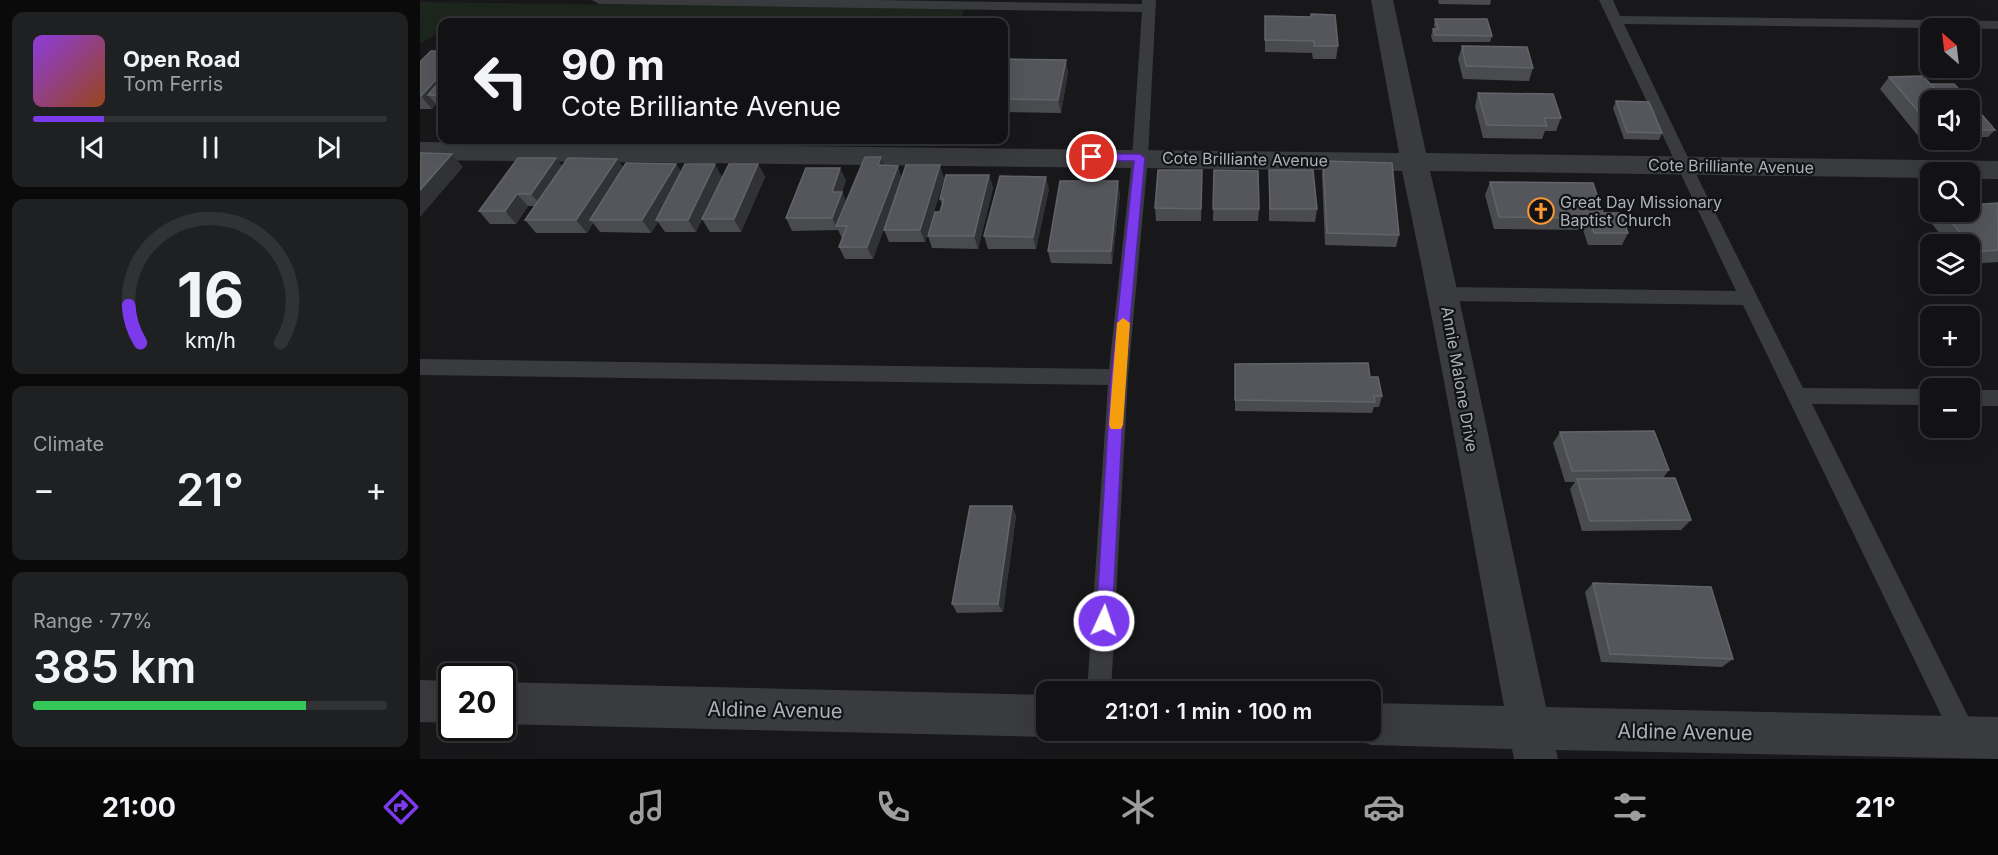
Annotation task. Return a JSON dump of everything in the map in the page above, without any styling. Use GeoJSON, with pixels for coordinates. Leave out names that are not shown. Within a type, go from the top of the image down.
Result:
{"type":"FeatureCollection","features":[{"type":"Feature","properties":{"kind":"street","name":"Annie Malone Drive"},"geometry":{"type":"LineString","coordinates":[[1382,0],[1413,162],[1444,294],[1466,417],[1533,743]]}},
{"type":"Feature","properties":{"kind":"street","name":"Cote Brilliante Avenue"},"geometry":{"type":"LineString","coordinates":[[420,151],[1998,170]]}},
{"type":"Feature","properties":{"kind":"street"},"geometry":{"type":"LineString","coordinates":[[420,701],[438,702]]}},
{"type":"Feature","properties":{"kind":"street","name":"Aldine Avenue"},"geometry":{"type":"LineString","coordinates":[[516,703],[1036,716]]}},
{"type":"Feature","properties":{"kind":"street","name":"Aldine Avenue"},"geometry":{"type":"LineString","coordinates":[[1381,725],[1533,743],[1982,739]]}},
{"type":"Feature","properties":{"kind":"lane"},"geometry":{"type":"LineString","coordinates":[[599,0],[1149,4],[1140,158],[1118,377],[1101,681]]}},
{"type":"Feature","properties":{"kind":"lane"},"geometry":{"type":"LineString","coordinates":[[1606,0],[1684,166],[1797,396],[1982,739]]}},
{"type":"Feature","properties":{"kind":"lane"},"geometry":{"type":"LineString","coordinates":[[1616,20],[1998,25]]}},
{"type":"Feature","properties":{"kind":"lane"},"geometry":{"type":"LineString","coordinates":[[1444,294],[1749,298]]}},
{"type":"Feature","properties":{"kind":"lane"},"geometry":{"type":"LineString","coordinates":[[420,367],[1118,377]]}},
{"type":"Feature","properties":{"kind":"lane"},"geometry":{"type":"LineString","coordinates":[[1797,396],[1920,397]]}},
{"type":"Feature","properties":{"kind":"lane"},"geometry":{"type":"LineString","coordinates":[[1980,398],[1998,398]]}},
{"type":"Feature","properties":{"kind":"shaded area"},"geometry":{"type":"Polygon","coordinates":[[[420,2],[965,9],[961,18],[438,18],[438,34],[420,44],[420,2]]]}},
{"type":"Feature","properties":{"kind":"building"},"geometry":{"type":"Polygon","coordinates":[[[1311,14],[1335,15],[1338,46],[1314,46],[1314,41],[1265,40],[1265,16],[1311,17],[1311,14]]]}},
{"type":"Feature","properties":{"kind":"building"},"geometry":{"type":"Polygon","coordinates":[[[1435,19],[1487,19],[1492,36],[1435,35],[1433,29],[1438,29],[1435,19]]]}},
{"type":"Feature","properties":{"kind":"building"},"geometry":{"type":"Polygon","coordinates":[[[1462,46],[1527,47],[1533,68],[1466,66],[1462,46]]]}},
{"type":"Feature","properties":{"kind":"building"},"geometry":{"type":"Polygon","coordinates":[[[431,51],[438,51],[438,77],[421,96],[420,96],[420,62],[431,51]]]}},
{"type":"Feature","properties":{"kind":"building"},"geometry":{"type":"Polygon","coordinates":[[[1008,59],[1066,60],[1058,100],[1008,99],[1008,59]]]}},
{"type":"Feature","properties":{"kind":"building"},"geometry":{"type":"Polygon","coordinates":[[[1920,76],[1936,90],[1920,90],[1920,113],[1889,77],[1920,76]]]}},
{"type":"Feature","properties":{"kind":"building"},"geometry":{"type":"Polygon","coordinates":[[[438,84],[438,95],[428,95],[438,84]]]}},
{"type":"Feature","properties":{"kind":"building"},"geometry":{"type":"Polygon","coordinates":[[[1931,84],[1954,84],[1960,90],[1936,90],[1931,84]]]}},
{"type":"Feature","properties":{"kind":"building"},"geometry":{"type":"Polygon","coordinates":[[[1478,93],[1553,94],[1561,118],[1544,118],[1547,126],[1487,125],[1478,93]]]}},
{"type":"Feature","properties":{"kind":"building"},"geometry":{"type":"Polygon","coordinates":[[[1616,101],[1649,102],[1662,133],[1627,132],[1616,101]]]}},
{"type":"Feature","properties":{"kind":"building"},"geometry":{"type":"Polygon","coordinates":[[[1980,113],[1995,130],[1980,130],[1980,113]]]}},
{"type":"Feature","properties":{"kind":"building"},"geometry":{"type":"Polygon","coordinates":[[[420,153],[452,154],[420,190],[420,153]]]}},
{"type":"Feature","properties":{"kind":"building"},"geometry":{"type":"Polygon","coordinates":[[[865,157],[881,157],[878,165],[898,166],[867,247],[839,247],[847,226],[836,226],[865,157]]]}},
{"type":"Feature","properties":{"kind":"building"},"geometry":{"type":"Polygon","coordinates":[[[518,158],[556,158],[531,194],[517,194],[505,211],[479,211],[518,158]]]}},
{"type":"Feature","properties":{"kind":"building"},"geometry":{"type":"Polygon","coordinates":[[[568,158],[617,159],[576,220],[525,220],[568,158]]]}},
{"type":"Feature","properties":{"kind":"building"},"geometry":{"type":"Polygon","coordinates":[[[1323,161],[1392,163],[1399,235],[1327,233],[1323,161]]]}},
{"type":"Feature","properties":{"kind":"building"},"geometry":{"type":"Polygon","coordinates":[[[626,163],[676,164],[642,220],[590,220],[626,163]]]}},
{"type":"Feature","properties":{"kind":"building"},"geometry":{"type":"Polygon","coordinates":[[[685,164],[715,164],[688,220],[656,220],[685,164]]]}},
{"type":"Feature","properties":{"kind":"building"},"geometry":{"type":"Polygon","coordinates":[[[729,164],[758,164],[734,219],[702,219],[729,164]]]}},
{"type":"Feature","properties":{"kind":"building"},"geometry":{"type":"Polygon","coordinates":[[[906,165],[940,165],[920,230],[884,230],[906,165]]]}},
{"type":"Feature","properties":{"kind":"building"},"geometry":{"type":"Polygon","coordinates":[[[806,168],[840,168],[832,192],[842,192],[832,218],[786,218],[806,168]]]}},
{"type":"Feature","properties":{"kind":"building"},"geometry":{"type":"Polygon","coordinates":[[[1158,170],[1202,170],[1201,209],[1155,208],[1158,170]]]}},
{"type":"Feature","properties":{"kind":"building"},"geometry":{"type":"Polygon","coordinates":[[[1214,170],[1258,171],[1259,209],[1213,209],[1214,170]]]}},
{"type":"Feature","properties":{"kind":"building"},"geometry":{"type":"Polygon","coordinates":[[[1269,170],[1313,170],[1317,209],[1270,209],[1269,170]]]}},
{"type":"Feature","properties":{"kind":"building"},"geometry":{"type":"Polygon","coordinates":[[[946,175],[989,175],[974,236],[928,236],[935,212],[940,212],[944,199],[940,199],[946,175]]]}},
{"type":"Feature","properties":{"kind":"building"},"geometry":{"type":"Polygon","coordinates":[[[1000,176],[1046,177],[1033,237],[984,236],[1000,176]]]}},
{"type":"Feature","properties":{"kind":"building"},"geometry":{"type":"Polygon","coordinates":[[[1060,181],[1118,181],[1111,251],[1048,251],[1060,181]]]}},
{"type":"Feature","properties":{"kind":"building"},"geometry":{"type":"Polygon","coordinates":[[[1490,182],[1593,183],[1603,213],[1621,213],[1628,233],[1594,233],[1589,218],[1499,217],[1490,182]]]}},
{"type":"Feature","properties":{"kind":"building"},"geometry":{"type":"Polygon","coordinates":[[[1998,203],[1998,250],[1980,252],[1980,234],[1961,234],[1951,222],[1980,222],[1980,204],[1998,203]]]}},
{"type":"Feature","properties":{"kind":"building"},"geometry":{"type":"Polygon","coordinates":[[[1368,363],[1370,377],[1378,377],[1382,396],[1374,396],[1375,402],[1235,400],[1235,364],[1368,363]]]}},
{"type":"Feature","properties":{"kind":"building"},"geometry":{"type":"Polygon","coordinates":[[[1654,431],[1669,470],[1572,471],[1560,432],[1654,431]]]}},
{"type":"Feature","properties":{"kind":"building"},"geometry":{"type":"Polygon","coordinates":[[[1675,478],[1691,520],[1590,521],[1577,479],[1675,478]]]}},
{"type":"Feature","properties":{"kind":"building"},"geometry":{"type":"Polygon","coordinates":[[[970,506],[1012,506],[998,604],[952,604],[970,506]]]}},
{"type":"Feature","properties":{"kind":"building"},"geometry":{"type":"Polygon","coordinates":[[[1593,583],[1711,587],[1733,659],[1610,654],[1593,583]]]}},
{"type":"Feature","properties":{"kind":"slow traffic"},"geometry":{"type":"LineString","coordinates":[[1116,425],[1123,323]]}},
{"type":"Feature","properties":{"kind":"place","name":"Great Day Missionary Baptist Church"},"geometry":{"type":"Point","coordinates":[1541,211]}},
{"type":"Feature","properties":{"kind":"route"},"geometry":{"type":"LineString","coordinates":[[1092,157],[1140,158],[1118,377],[1104,621]]}}]}
